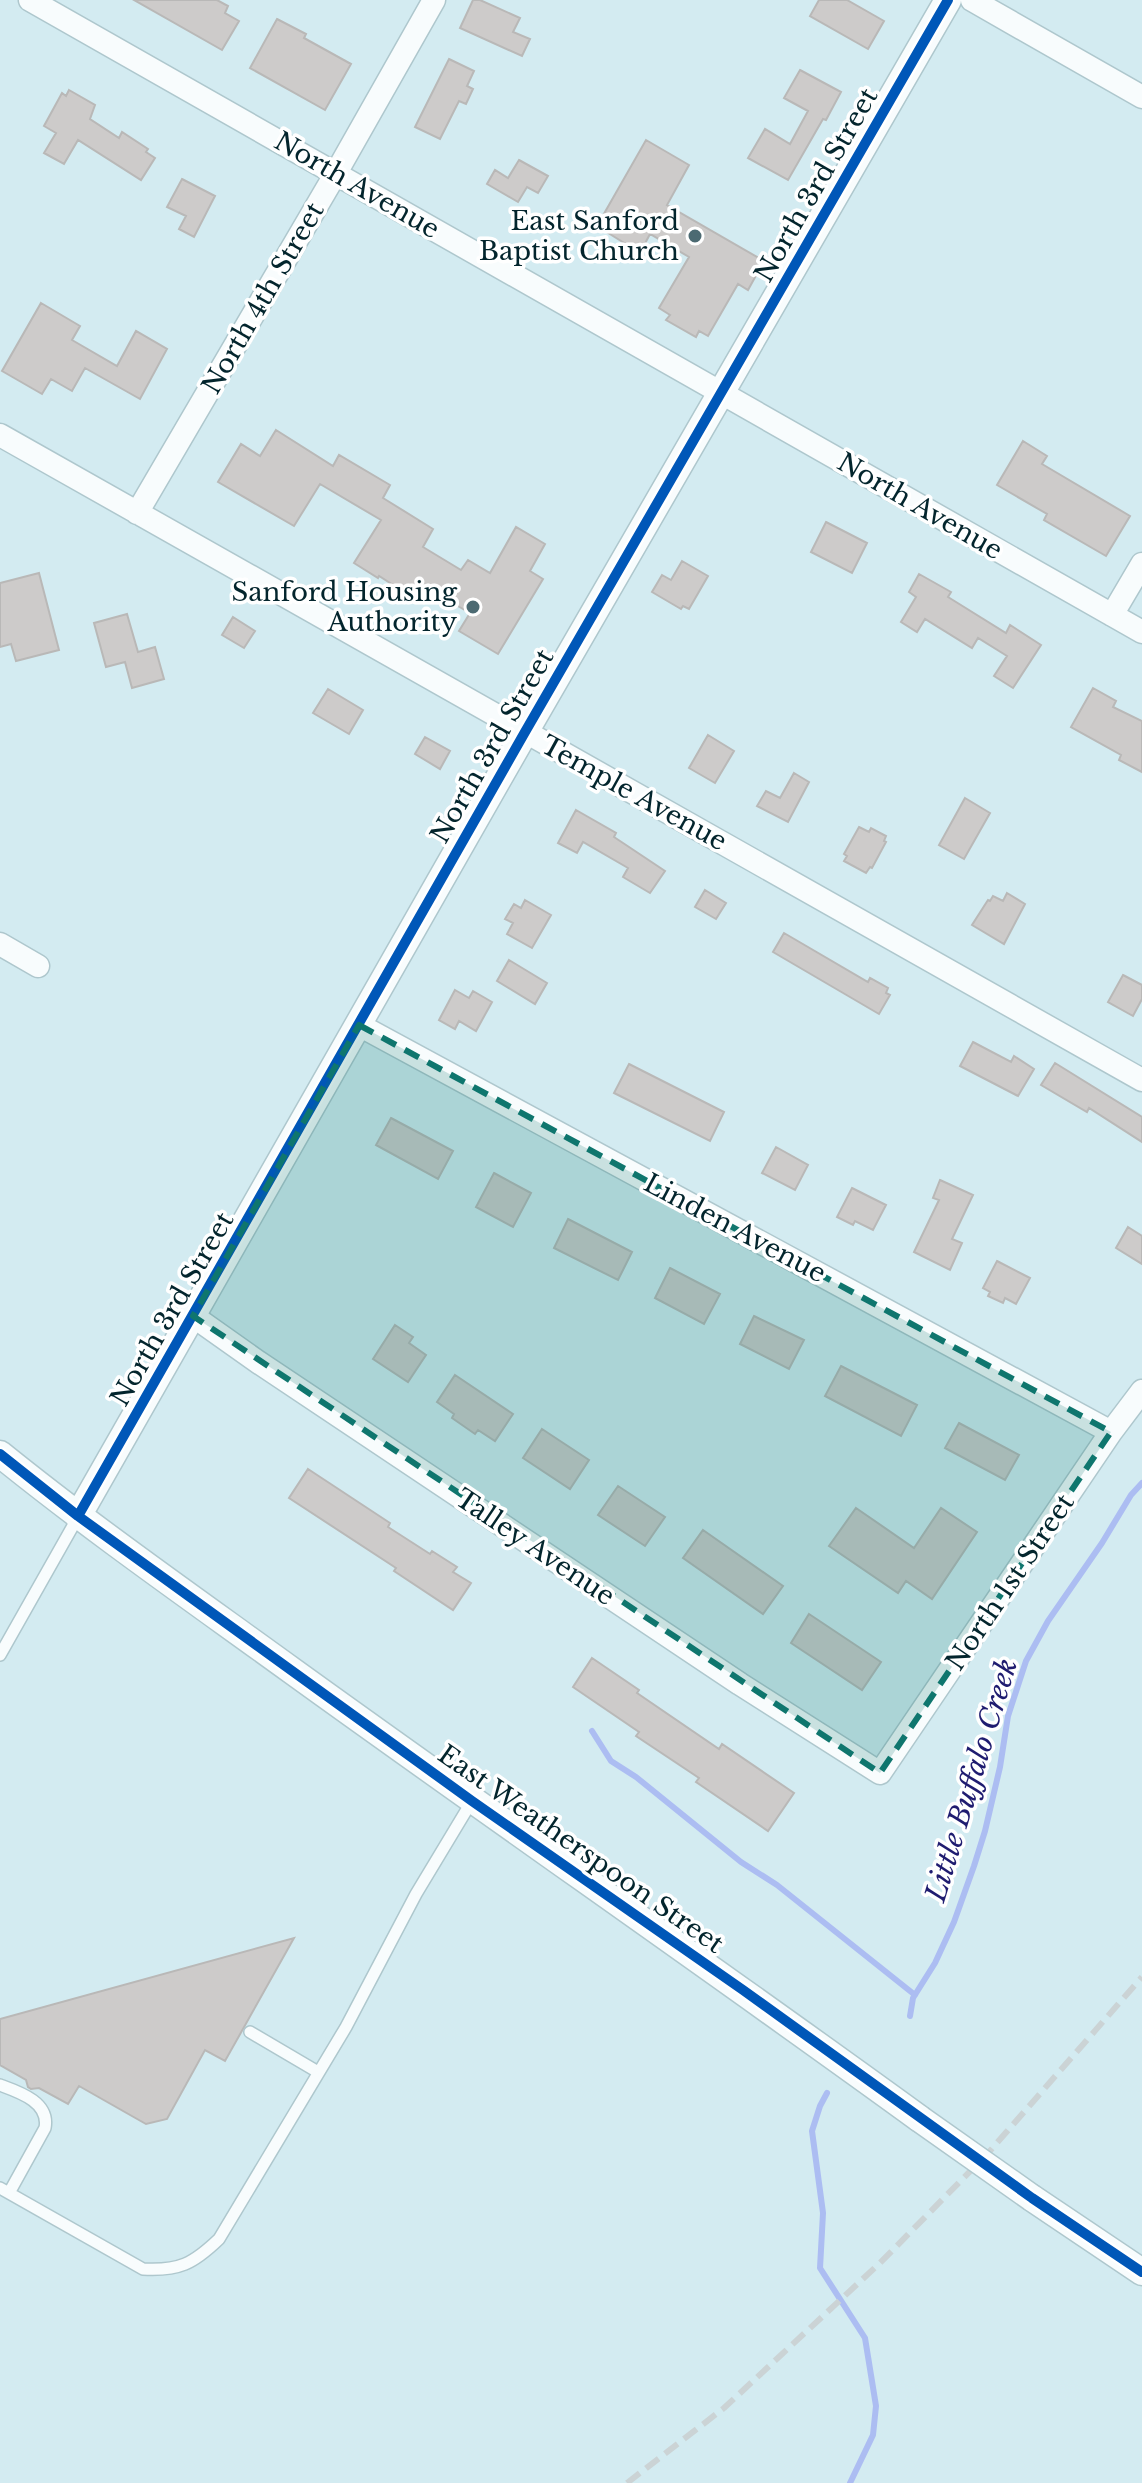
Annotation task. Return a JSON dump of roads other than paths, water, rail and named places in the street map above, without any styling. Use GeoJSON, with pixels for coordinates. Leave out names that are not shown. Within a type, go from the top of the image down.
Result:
{"type":"FeatureCollection","features":[{"type":"Feature","properties":{"kind":"street","name":"North Avenue"},"geometry":{"type":"LineString","coordinates":[[30,0],[1142,632]]}},
{"type":"Feature","properties":{"kind":"street","name":"North 4th Street"},"geometry":{"type":"LineString","coordinates":[[137,513],[434,0]]}},
{"type":"Feature","properties":{"kind":"street","name":"North 3rd Street"},"geometry":{"type":"LineString","coordinates":[[78,1516],[525,732],[948,0]]}},
{"type":"Feature","properties":{"kind":"street"},"geometry":{"type":"LineString","coordinates":[[972,0],[1142,97]]}},
{"type":"Feature","properties":{"kind":"street","name":"Temple Avenue"},"geometry":{"type":"LineString","coordinates":[[0,435],[1142,1080]]}},
{"type":"Feature","properties":{"kind":"street"},"geometry":{"type":"LineString","coordinates":[[1112,615],[1142,564]]}},
{"type":"Feature","properties":{"kind":"street"},"geometry":{"type":"LineString","coordinates":[[0,944],[38,966]]}},
{"type":"Feature","properties":{"kind":"street","name":"Linden Avenue"},"geometry":{"type":"LineString","coordinates":[[359,1025],[1111,1432]]}},
{"type":"Feature","properties":{"kind":"street","name":"Talley Avenue"},"geometry":{"type":"LineString","coordinates":[[193,1316],[740,1684],[880,1773]]}},
{"type":"Feature","properties":{"kind":"street","name":"North 1st Street"},"geometry":{"type":"LineString","coordinates":[[880,1773],[1142,1391]]}},
{"type":"Feature","properties":{"kind":"street","name":"East Weatherspoon Street"},"geometry":{"type":"LineString","coordinates":[[0,1454],[78,1516],[472,1801],[743,1990],[1032,2198],[1142,2272]]}},
{"type":"Feature","properties":{"kind":"lane"},"geometry":{"type":"LineString","coordinates":[[0,1655],[78,1516]]}},
{"type":"Feature","properties":{"kind":"lane"},"geometry":{"type":"LineString","coordinates":[[0,2085],[35,2101],[45,2113],[46,2120],[45,2128],[4,2190],[143,2269],[168,2271],[197,2261],[219,2239],[346,2027],[416,1894],[472,1801]]}},
{"type":"Feature","properties":{"kind":"lane"},"geometry":{"type":"LineString","coordinates":[[250,2032],[318,2072]]}},
{"type":"Feature","properties":{"kind":"waterway","name":"Little Buffalo Creek"},"geometry":{"type":"LineString","coordinates":[[910,2016],[913,1998],[935,1963],[954,1922],[974,1866],[1000,1767],[1008,1716],[1026,1661],[1048,1621],[1142,1483]]}},
{"type":"Feature","properties":{"kind":"waterway"},"geometry":{"type":"LineString","coordinates":[[592,1731],[611,1761],[636,1777],[741,1862],[777,1885],[915,1995]]}},
{"type":"Feature","properties":{"kind":"waterway","name":"Little Buffalo Creek"},"geometry":{"type":"LineString","coordinates":[[827,2093],[812,2131],[823,2213],[820,2268],[865,2338],[876,2406],[873,2435],[850,2483]]}},
{"type":"Feature","properties":{"kind":"railway"},"geometry":{"type":"LineString","coordinates":[[627,2483],[724,2408],[880,2263],[989,2152],[1142,1977]]}},
{"type":"Feature","properties":{"kind":"place","name":"East Sanford Baptist Church"},"geometry":{"type":"Point","coordinates":[695,236]}},
{"type":"Feature","properties":{"kind":"place","name":"Sanford Housing Authority"},"geometry":{"type":"Point","coordinates":[473,607]}}]}
